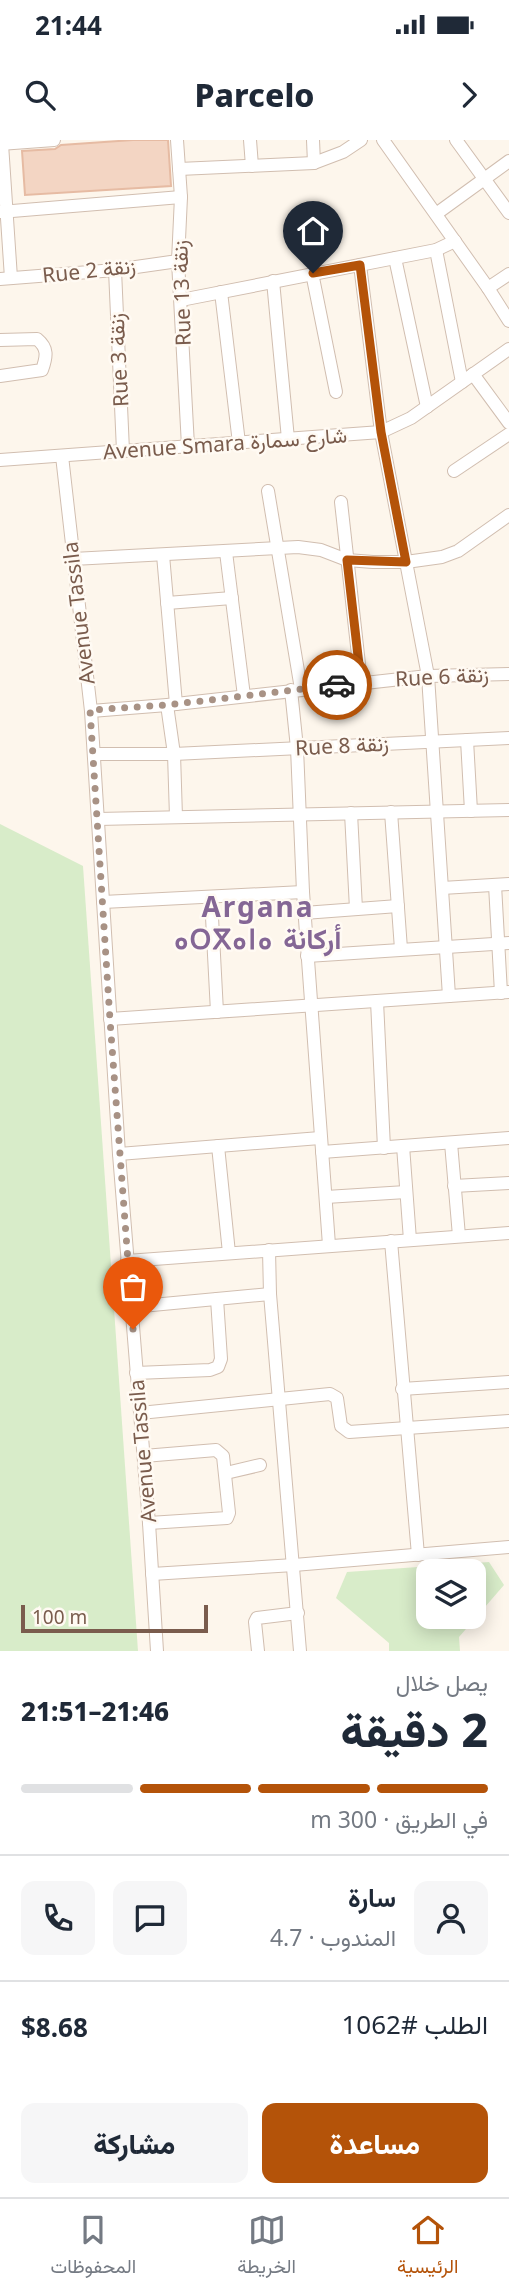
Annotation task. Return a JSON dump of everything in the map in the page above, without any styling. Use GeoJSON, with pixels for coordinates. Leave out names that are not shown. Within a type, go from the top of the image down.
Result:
{"type":"FeatureCollection","features":[{"type":"Feature","properties":{"kind":"street"},"geometry":{"type":"LineString","coordinates":[[6,279],[1,144],[54,140]]}},
{"type":"Feature","properties":{"kind":"street","name":"Rue 13 زنقة"},"geometry":{"type":"LineString","coordinates":[[177,140],[181,197],[178,261],[188,446]]}},
{"type":"Feature","properties":{"kind":"street"},"geometry":{"type":"LineString","coordinates":[[250,140],[252,166]]}},
{"type":"Feature","properties":{"kind":"street"},"geometry":{"type":"LineString","coordinates":[[313,140],[314,163]]}},
{"type":"Feature","properties":{"kind":"street"},"geometry":{"type":"LineString","coordinates":[[179,169],[314,163],[343,152],[361,140]]}},
{"type":"Feature","properties":{"kind":"street"},"geometry":{"type":"LineString","coordinates":[[383,140],[509,321]]}},
{"type":"Feature","properties":{"kind":"street"},"geometry":{"type":"LineString","coordinates":[[456,140],[509,213]]}},
{"type":"Feature","properties":{"kind":"street"},"geometry":{"type":"LineString","coordinates":[[436,214],[509,161]]}},
{"type":"Feature","properties":{"kind":"street"},"geometry":{"type":"LineString","coordinates":[[3,211],[181,197]]}},
{"type":"Feature","properties":{"kind":"street"},"geometry":{"type":"LineString","coordinates":[[181,300],[436,250],[455,241]]}},
{"type":"Feature","properties":{"kind":"street"},"geometry":{"type":"LineString","coordinates":[[436,250],[462,382]]}},
{"type":"Feature","properties":{"kind":"street"},"geometry":{"type":"LineString","coordinates":[[395,258],[427,407]]}},
{"type":"Feature","properties":{"kind":"street","name":"Rue 2 زنقة"},"geometry":{"type":"LineString","coordinates":[[6,279],[115,270],[178,261]]}},
{"type":"Feature","properties":{"kind":"street"},"geometry":{"type":"LineString","coordinates":[[360,265],[381,432],[428,676],[449,996]]}},
{"type":"Feature","properties":{"kind":"street","name":"Rue 3 زنقة"},"geometry":{"type":"LineString","coordinates":[[115,270],[123,451]]}},
{"type":"Feature","properties":{"kind":"street"},"geometry":{"type":"LineString","coordinates":[[313,273],[336,392]]}},
{"type":"Feature","properties":{"kind":"street"},"geometry":{"type":"LineString","coordinates":[[488,288],[509,274]]}},
{"type":"Feature","properties":{"kind":"street"},"geometry":{"type":"LineString","coordinates":[[273,281],[288,439]]}},
{"type":"Feature","properties":{"kind":"street"},"geometry":{"type":"LineString","coordinates":[[221,292],[239,443]]}},
{"type":"Feature","properties":{"kind":"street"},"geometry":{"type":"LineString","coordinates":[[0,340],[37,339],[45,346],[47,358],[43,370],[0,376]]}},
{"type":"Feature","properties":{"kind":"street","name":"Avenue Smara شارع سمارة"},"geometry":{"type":"LineString","coordinates":[[0,460],[381,432],[403,423],[509,349]]}},
{"type":"Feature","properties":{"kind":"street"},"geometry":{"type":"LineString","coordinates":[[473,374],[509,423]]}},
{"type":"Feature","properties":{"kind":"street"},"geometry":{"type":"LineString","coordinates":[[454,471],[509,434]]}},
{"type":"Feature","properties":{"kind":"street","name":"Avenue Tassila"},"geometry":{"type":"LineString","coordinates":[[62,456],[94,754],[119,1154],[157,1651]]}},
{"type":"Feature","properties":{"kind":"street"},"geometry":{"type":"LineString","coordinates":[[268,491],[296,690],[304,913],[330,1245]]}},
{"type":"Feature","properties":{"kind":"street"},"geometry":{"type":"LineString","coordinates":[[341,502],[361,682]]}},
{"type":"Feature","properties":{"kind":"street"},"geometry":{"type":"LineString","coordinates":[[73,559],[298,547],[321,550],[347,560],[406,562],[442,557],[458,551],[509,515]]}},
{"type":"Feature","properties":{"kind":"street"},"geometry":{"type":"LineString","coordinates":[[226,552],[244,696]]}},
{"type":"Feature","properties":{"kind":"street"},"geometry":{"type":"LineString","coordinates":[[163,555],[176,817]]}},
{"type":"Feature","properties":{"kind":"street"},"geometry":{"type":"LineString","coordinates":[[167,603],[232,598]]}},
{"type":"Feature","properties":{"kind":"street","name":"Rue 6 زنقة"},"geometry":{"type":"LineString","coordinates":[[90,710],[172,704],[428,676],[509,674]]}},
{"type":"Feature","properties":{"kind":"street","name":"Rue 8 زنقة"},"geometry":{"type":"LineString","coordinates":[[94,754],[174,754],[509,738]]}},
{"type":"Feature","properties":{"kind":"street"},"geometry":{"type":"LineString","coordinates":[[467,740],[471,811]]}},
{"type":"Feature","properties":{"kind":"street"},"geometry":{"type":"LineString","coordinates":[[98,819],[509,810]]}},
{"type":"Feature","properties":{"kind":"street"},"geometry":{"type":"LineString","coordinates":[[391,812],[401,949]]}},
{"type":"Feature","properties":{"kind":"street"},"geometry":{"type":"LineString","coordinates":[[351,813],[356,909]]}},
{"type":"Feature","properties":{"kind":"street"},"geometry":{"type":"LineString","coordinates":[[442,888],[509,884]]}},
{"type":"Feature","properties":{"kind":"street"},"geometry":{"type":"LineString","coordinates":[[110,1020],[505,992],[504,943],[495,885]]}},
{"type":"Feature","properties":{"kind":"street"},"geometry":{"type":"LineString","coordinates":[[103,902],[303,892]]}},
{"type":"Feature","properties":{"kind":"street"},"geometry":{"type":"LineString","coordinates":[[211,898],[217,1012]]}},
{"type":"Feature","properties":{"kind":"street"},"geometry":{"type":"LineString","coordinates":[[304,913],[398,906]]}},
{"type":"Feature","properties":{"kind":"street"},"geometry":{"type":"LineString","coordinates":[[307,956],[504,943]]}},
{"type":"Feature","properties":{"kind":"street"},"geometry":{"type":"LineString","coordinates":[[377,1000],[384,1148]]}},
{"type":"Feature","properties":{"kind":"street"},"geometry":{"type":"LineString","coordinates":[[119,1154],[320,1138]]}},
{"type":"Feature","properties":{"kind":"street"},"geometry":{"type":"LineString","coordinates":[[322,1152],[509,1138]]}},
{"type":"Feature","properties":{"kind":"street"},"geometry":{"type":"LineString","coordinates":[[451,1143],[459,1236]]}},
{"type":"Feature","properties":{"kind":"street"},"geometry":{"type":"LineString","coordinates":[[218,1146],[229,1253]]}},
{"type":"Feature","properties":{"kind":"street"},"geometry":{"type":"LineString","coordinates":[[403,1146],[410,1240]]}},
{"type":"Feature","properties":{"kind":"street"},"geometry":{"type":"LineString","coordinates":[[454,1186],[509,1183]]}},
{"type":"Feature","properties":{"kind":"street"},"geometry":{"type":"LineString","coordinates":[[326,1196],[406,1192]]}},
{"type":"Feature","properties":{"kind":"street"},"geometry":{"type":"LineString","coordinates":[[127,1261],[509,1233]]}},
{"type":"Feature","properties":{"kind":"street"},"geometry":{"type":"LineString","coordinates":[[391,1241],[418,1555]]}},
{"type":"Feature","properties":{"kind":"street"},"geometry":{"type":"LineString","coordinates":[[269,1250],[270,1294],[300,1651]]}},
{"type":"Feature","properties":{"kind":"street"},"geometry":{"type":"LineString","coordinates":[[131,1307],[270,1294]]}},
{"type":"Feature","properties":{"kind":"street"},"geometry":{"type":"LineString","coordinates":[[136,1373],[210,1370],[218,1367],[221,1359],[217,1300]]}},
{"type":"Feature","properties":{"kind":"street"},"geometry":{"type":"LineString","coordinates":[[402,1389],[509,1382]]}},
{"type":"Feature","properties":{"kind":"street"},"geometry":{"type":"LineString","coordinates":[[140,1413],[333,1395],[338,1399],[341,1426],[345,1431],[509,1421]]}},
{"type":"Feature","properties":{"kind":"street"},"geometry":{"type":"LineString","coordinates":[[144,1456],[216,1450],[222,1453],[229,1513],[227,1518],[149,1523]]}},
{"type":"Feature","properties":{"kind":"street"},"geometry":{"type":"LineString","coordinates":[[226,1473],[260,1465]]}},
{"type":"Feature","properties":{"kind":"street"},"geometry":{"type":"LineString","coordinates":[[152,1574],[509,1547]]}},
{"type":"Feature","properties":{"kind":"street"},"geometry":{"type":"LineString","coordinates":[[258,1651],[254,1622],[257,1618],[298,1613]]}},
{"type":"Feature","properties":{"kind":"green space"},"geometry":{"type":"Polygon","coordinates":[[[0,824],[83,866],[138,1651],[0,1651],[0,824]]]}},
{"type":"Feature","properties":{"kind":"green space"},"geometry":{"type":"Polygon","coordinates":[[[486,1562],[489,1562],[504,1585],[486,1606],[486,1562]]]}},
{"type":"Feature","properties":{"kind":"green space"},"geometry":{"type":"Polygon","coordinates":[[[416,1567],[416,1629],[466,1629],[459,1637],[460,1651],[389,1651],[389,1643],[336,1598],[347,1572],[416,1567]]]}},
{"type":"Feature","properties":{"kind":"building"},"geometry":{"type":"Polygon","coordinates":[[[168,140],[171,186],[25,195],[22,151],[55,149],[61,145],[168,140]]]}},
{"type":"Feature","properties":{"kind":"way so far"},"geometry":{"type":"LineString","coordinates":[[133,1329],[90,710],[167,705],[337,685]]}},
{"type":"Feature","properties":{"kind":"district","name":"Argana ⴰⵔⴳⴰⵏⴰ أركانة"},"geometry":{"type":"Point","coordinates":[258,923]}},
{"type":"Feature","properties":{"kind":"route"},"geometry":{"type":"LineString","coordinates":[[313,273],[360,265],[381,432],[406,562],[347,560],[361,682],[337,685]]}}]}
